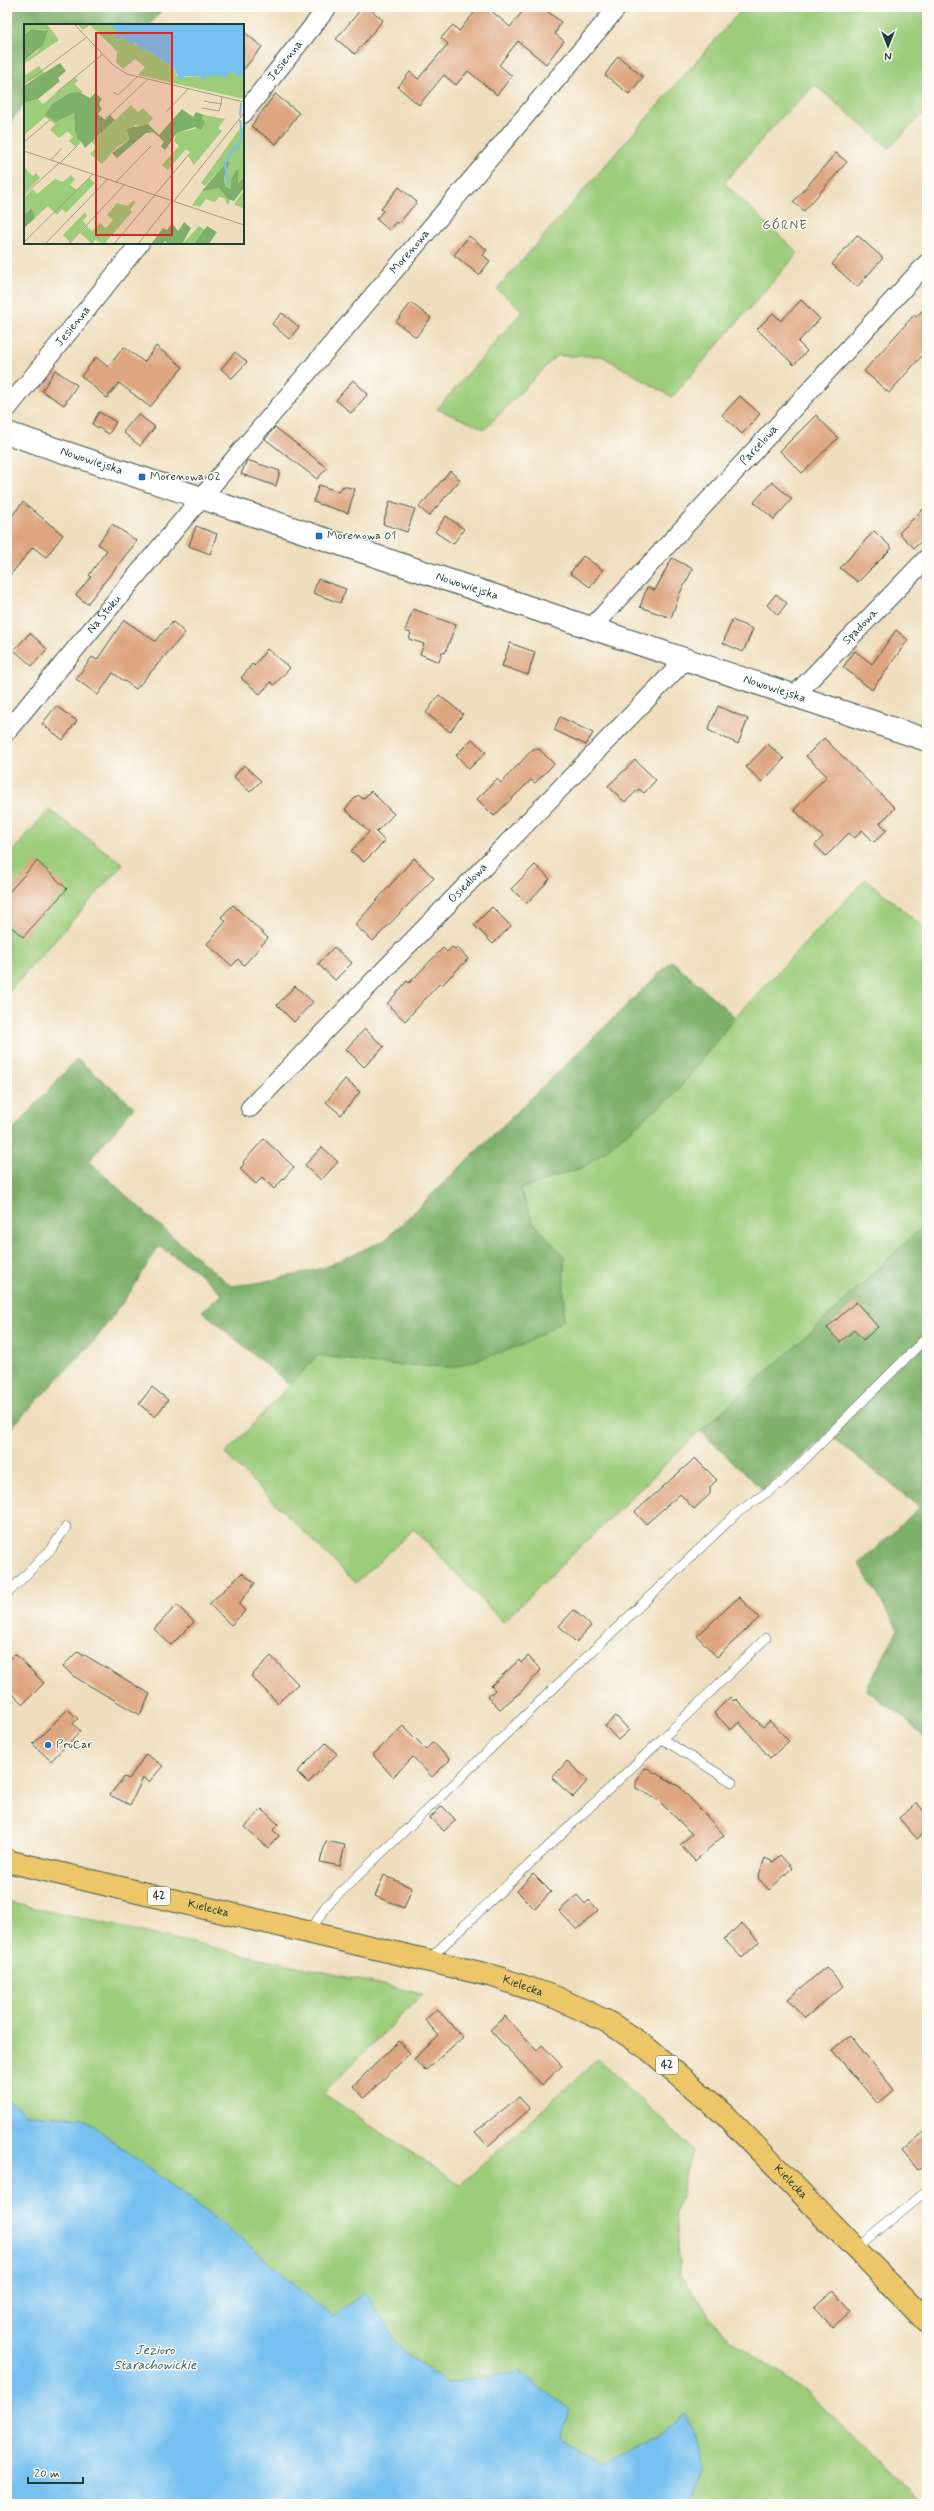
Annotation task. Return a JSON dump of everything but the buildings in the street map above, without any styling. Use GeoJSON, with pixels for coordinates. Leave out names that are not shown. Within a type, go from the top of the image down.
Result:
{"type":"FeatureCollection","features":[{"type":"Feature","properties":{"kind":"main road","name":"Kielecka"},"geometry":{"type":"LineString","coordinates":[[7,1861],[312,1931],[493,1976],[557,1998],[608,2022],[647,2048],[724,2114],[927,2322]]}},
{"type":"Feature","properties":{"kind":"street","name":"Jesienna"},"geometry":{"type":"LineString","coordinates":[[244,113],[328,7]]}},
{"type":"Feature","properties":{"kind":"street","name":"Morenowa"},"geometry":{"type":"LineString","coordinates":[[202,498],[618,7]]}},
{"type":"Feature","properties":{"kind":"street","name":"Jesienna"},"geometry":{"type":"LineString","coordinates":[[7,409],[139,244]]}},
{"type":"Feature","properties":{"kind":"street","name":"Parcelowa"},"geometry":{"type":"LineString","coordinates":[[592,627],[927,263]]}},
{"type":"Feature","properties":{"kind":"street","name":"Nowowiejska"},"geometry":{"type":"LineString","coordinates":[[7,433],[927,740]]}},
{"type":"Feature","properties":{"kind":"street","name":"Na Stoku"},"geometry":{"type":"LineString","coordinates":[[7,731],[202,498]]}},
{"type":"Feature","properties":{"kind":"street","name":"Spadowa"},"geometry":{"type":"LineString","coordinates":[[794,696],[927,558]]}},
{"type":"Feature","properties":{"kind":"street","name":"Osiedlowa"},"geometry":{"type":"LineString","coordinates":[[250,1108],[686,659]]}},
{"type":"Feature","properties":{"kind":"lane"},"geometry":{"type":"LineString","coordinates":[[312,1931],[326,1907],[737,1513],[782,1482],[927,1337]]}},
{"type":"Feature","properties":{"kind":"lane"},"geometry":{"type":"LineString","coordinates":[[7,1594],[52,1548],[66,1527]]}},
{"type":"Feature","properties":{"kind":"lane"},"geometry":{"type":"LineString","coordinates":[[429,1959],[662,1739],[766,1638]]}},
{"type":"Feature","properties":{"kind":"lane"},"geometry":{"type":"LineString","coordinates":[[662,1739],[732,1782]]}},
{"type":"Feature","properties":{"kind":"lane"},"geometry":{"type":"LineString","coordinates":[[856,2249],[927,2190]]}},
{"type":"Feature","properties":{"kind":"green space"},"geometry":{"type":"Polygon","coordinates":[[[7,7],[164,7],[151,24],[24,24],[24,105],[7,126],[7,7]]]}},
{"type":"Feature","properties":{"kind":"green space"},"geometry":{"type":"Polygon","coordinates":[[[744,7],[927,7],[927,109],[889,148],[815,85],[778,121],[724,183],[798,253],[672,397],[602,356],[556,356],[485,429],[437,409],[523,311],[497,289],[744,7]]]}},
{"type":"Feature","properties":{"kind":"green space"},"geometry":{"type":"Polygon","coordinates":[[[49,810],[123,864],[7,994],[7,857],[49,810]]]}},
{"type":"Feature","properties":{"kind":"green space"},"geometry":{"type":"Polygon","coordinates":[[[866,879],[927,930],[927,1222],[819,1325],[700,1431],[503,1622],[414,1529],[356,1583],[225,1454],[318,1355],[377,1364],[455,1367],[564,1256],[533,1222],[520,1189],[586,1166],[675,1094],[735,1017],[866,879]]]}},
{"type":"Feature","properties":{"kind":"green space"},"geometry":{"type":"Polygon","coordinates":[[[672,961],[735,1017],[675,1094],[586,1166],[520,1189],[533,1222],[564,1256],[564,1320],[523,1345],[455,1367],[377,1364],[318,1355],[290,1385],[202,1311],[223,1294],[195,1270],[159,1246],[131,1291],[95,1340],[7,1432],[7,1136],[77,1059],[134,1107],[89,1161],[152,1219],[231,1286],[263,1282],[323,1268],[385,1240],[672,961]]]}},
{"type":"Feature","properties":{"kind":"green space"},"geometry":{"type":"Polygon","coordinates":[[[927,1222],[927,1740],[904,1718],[866,1690],[898,1629],[859,1564],[920,1507],[828,1434],[763,1490],[700,1431],[819,1325],[927,1222]]]}},
{"type":"Feature","properties":{"kind":"green space"},"geometry":{"type":"Polygon","coordinates":[[[7,1902],[423,1994],[323,2093],[460,2185],[598,2059],[693,2150],[676,2213],[680,2274],[723,2333],[809,2394],[904,2484],[921,2504],[691,2504],[703,2470],[685,2414],[657,2436],[603,2465],[561,2438],[520,2372],[449,2383],[400,2349],[365,2293],[332,2317],[233,2232],[83,2118],[25,2114],[7,2098],[7,1902]]]}},
{"type":"Feature","properties":{"kind":"water","name":"Jezioro Starachowickie"},"geometry":{"type":"Polygon","coordinates":[[[7,2098],[25,2114],[83,2118],[233,2232],[332,2317],[365,2292],[400,2349],[449,2383],[520,2372],[570,2410],[561,2438],[603,2464],[657,2436],[685,2414],[701,2448],[703,2470],[691,2504],[7,2504],[7,2098]]]}},
{"type":"Feature","properties":{"kind":"place","name":"Morenowa 02"},"geometry":{"type":"Point","coordinates":[142,477]}},
{"type":"Feature","properties":{"kind":"place","name":"Morenowa 01"},"geometry":{"type":"Point","coordinates":[319,536]}},
{"type":"Feature","properties":{"kind":"place","name":"ProCar"},"geometry":{"type":"Point","coordinates":[48,1745]}},
{"type":"Feature","properties":{"kind":"district","name":"GÓRNE"},"geometry":{"type":"Point","coordinates":[785,225]}}]}
